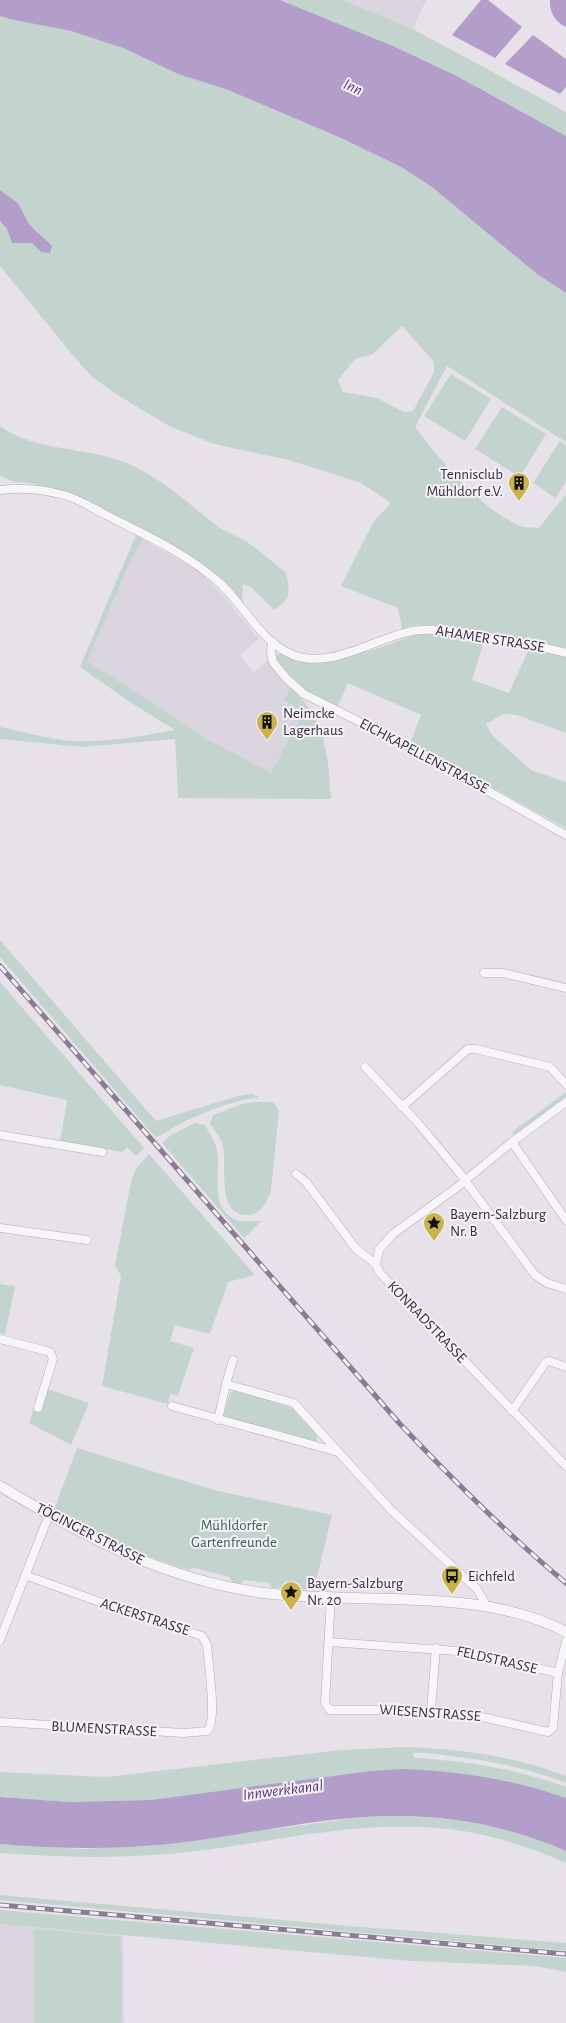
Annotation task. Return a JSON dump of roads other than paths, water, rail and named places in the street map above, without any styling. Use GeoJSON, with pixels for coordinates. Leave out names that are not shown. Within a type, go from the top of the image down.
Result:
{"type":"FeatureCollection","features":[{"type":"Feature","properties":{"kind":"street","name":"EICHKAPELLENSTRASSE"},"geometry":{"type":"LineString","coordinates":[[0,490],[26,488],[66,496],[147,536],[182,556],[212,577],[232,596],[272,642],[271,653],[274,662],[286,678],[304,694],[414,749],[566,835]]}},
{"type":"Feature","properties":{"kind":"street","name":"AHAMER STRASSE"},"geometry":{"type":"LineString","coordinates":[[272,642],[281,649],[301,657],[320,658],[369,646],[412,631],[434,629],[463,632],[566,653]]}},
{"type":"Feature","properties":{"kind":"street"},"geometry":{"type":"LineString","coordinates":[[484,973],[503,973],[566,988]]}},
{"type":"Feature","properties":{"kind":"street"},"geometry":{"type":"LineString","coordinates":[[402,1107],[468,1049],[476,1049],[550,1067],[566,1084]]}},
{"type":"Feature","properties":{"kind":"street"},"geometry":{"type":"LineString","coordinates":[[364,1067],[402,1107],[465,1181],[535,1275],[547,1283],[566,1289]]}},
{"type":"Feature","properties":{"kind":"street"},"geometry":{"type":"LineString","coordinates":[[376,1264],[379,1250],[393,1234],[465,1181],[512,1142],[566,1102]]}},
{"type":"Feature","properties":{"kind":"street"},"geometry":{"type":"LineString","coordinates":[[0,1134],[102,1152]]}},
{"type":"Feature","properties":{"kind":"street"},"geometry":{"type":"LineString","coordinates":[[512,1142],[566,1220]]}},
{"type":"Feature","properties":{"kind":"street","name":"KONRADSTRASSE"},"geometry":{"type":"LineString","coordinates":[[296,1174],[306,1182],[356,1249],[368,1260],[376,1264],[379,1272],[566,1466]]}},
{"type":"Feature","properties":{"kind":"street"},"geometry":{"type":"LineString","coordinates":[[0,1228],[87,1240]]}},
{"type":"Feature","properties":{"kind":"street"},"geometry":{"type":"LineString","coordinates":[[0,1339],[47,1351],[52,1355],[53,1359],[38,1408]]}},
{"type":"Feature","properties":{"kind":"street"},"geometry":{"type":"LineString","coordinates":[[218,1420],[233,1360]]}},
{"type":"Feature","properties":{"kind":"street"},"geometry":{"type":"LineString","coordinates":[[512,1411],[546,1362],[549,1361],[566,1367]]}},
{"type":"Feature","properties":{"kind":"street"},"geometry":{"type":"LineString","coordinates":[[226,1384],[294,1403],[391,1510],[477,1589],[484,1601],[484,1607]]}},
{"type":"Feature","properties":{"kind":"street"},"geometry":{"type":"LineString","coordinates":[[172,1406],[338,1452]]}},
{"type":"Feature","properties":{"kind":"street","name":"TÖGINGER STRASSE"},"geometry":{"type":"LineString","coordinates":[[0,1486],[49,1515],[127,1555],[197,1580],[267,1593],[445,1602],[484,1607],[539,1619],[566,1632]]}},
{"type":"Feature","properties":{"kind":"street"},"geometry":{"type":"LineString","coordinates":[[0,1640],[49,1515]]}},
{"type":"Feature","properties":{"kind":"street","name":"ACKERSTRASSE"},"geometry":{"type":"LineString","coordinates":[[24,1575],[98,1602],[202,1636],[207,1645],[212,1711],[211,1726],[207,1731]]}},
{"type":"Feature","properties":{"kind":"street","name":"WIESENSTRASSE"},"geometry":{"type":"LineString","coordinates":[[331,1597],[325,1703],[330,1710],[431,1710],[487,1718],[548,1732],[553,1728],[558,1673],[566,1641]]}},
{"type":"Feature","properties":{"kind":"street","name":"FELDSTRASSE"},"geometry":{"type":"LineString","coordinates":[[329,1642],[436,1648],[489,1656],[558,1673]]}},
{"type":"Feature","properties":{"kind":"street","name":"FELDSTRASSE"},"geometry":{"type":"LineString","coordinates":[[431,1710],[436,1648]]}},
{"type":"Feature","properties":{"kind":"street","name":"BLUMENSTRASSE"},"geometry":{"type":"LineString","coordinates":[[0,1722],[184,1734],[207,1731]]}},
{"type":"Feature","properties":{"kind":"water","name":"Inn"},"geometry":{"type":"Polygon","coordinates":[[[0,0],[280,0],[393,46],[455,75],[566,136],[566,293],[537,274],[432,187],[401,167],[341,138],[228,90],[178,74],[123,48],[71,31],[0,16],[0,0]]]}},
{"type":"Feature","properties":{"kind":"water"},"geometry":{"type":"Polygon","coordinates":[[[481,0],[488,0],[522,27],[495,58],[452,35],[481,0]]]}},
{"type":"Feature","properties":{"kind":"water"},"geometry":{"type":"Polygon","coordinates":[[[550,0],[566,0],[566,27],[554,16],[550,0]]]}},
{"type":"Feature","properties":{"kind":"water"},"geometry":{"type":"Polygon","coordinates":[[[533,35],[566,59],[566,87],[560,94],[505,64],[533,35]]]}},
{"type":"Feature","properties":{"kind":"water"},"geometry":{"type":"Polygon","coordinates":[[[0,190],[18,203],[29,224],[52,246],[50,253],[41,252],[32,243],[12,243],[7,229],[0,221],[0,190]]]}},
{"type":"Feature","properties":{"kind":"water","name":"Innwerkkanal"},"geometry":{"type":"Polygon","coordinates":[[[402,1769],[485,1777],[546,1791],[566,1798],[566,1851],[523,1835],[479,1824],[412,1816],[362,1817],[204,1840],[133,1847],[67,1848],[0,1844],[0,1797],[70,1802],[151,1800],[370,1771],[402,1769]]]}},
{"type":"Feature","properties":{"kind":"railway"},"geometry":{"type":"LineString","coordinates":[[0,966],[400,1424],[481,1506],[566,1583]]}},
{"type":"Feature","properties":{"kind":"railway"},"geometry":{"type":"LineString","coordinates":[[0,1905],[566,1954]]}},
{"type":"Feature","properties":{"kind":"place","name":"Tennisclub Mühldorf e.V."},"geometry":{"type":"Point","coordinates":[519,502]}},
{"type":"Feature","properties":{"kind":"place","name":"Neimcke Lagerhaus"},"geometry":{"type":"Point","coordinates":[267,741]}},
{"type":"Feature","properties":{"kind":"place","name":"Bayern-Salzburg Nr. B"},"geometry":{"type":"Point","coordinates":[434,1242]}},
{"type":"Feature","properties":{"kind":"place","name":"Eichfeld"},"geometry":{"type":"Point","coordinates":[452,1595]}},
{"type":"Feature","properties":{"kind":"place","name":"Bayern-Salzburg Nr. 20"},"geometry":{"type":"Point","coordinates":[291,1611]}},
{"type":"Feature","properties":{"kind":"park label","name":"Mühldorfer Gartenfreunde"},"geometry":{"type":"Point","coordinates":[234,1534]}}]}
